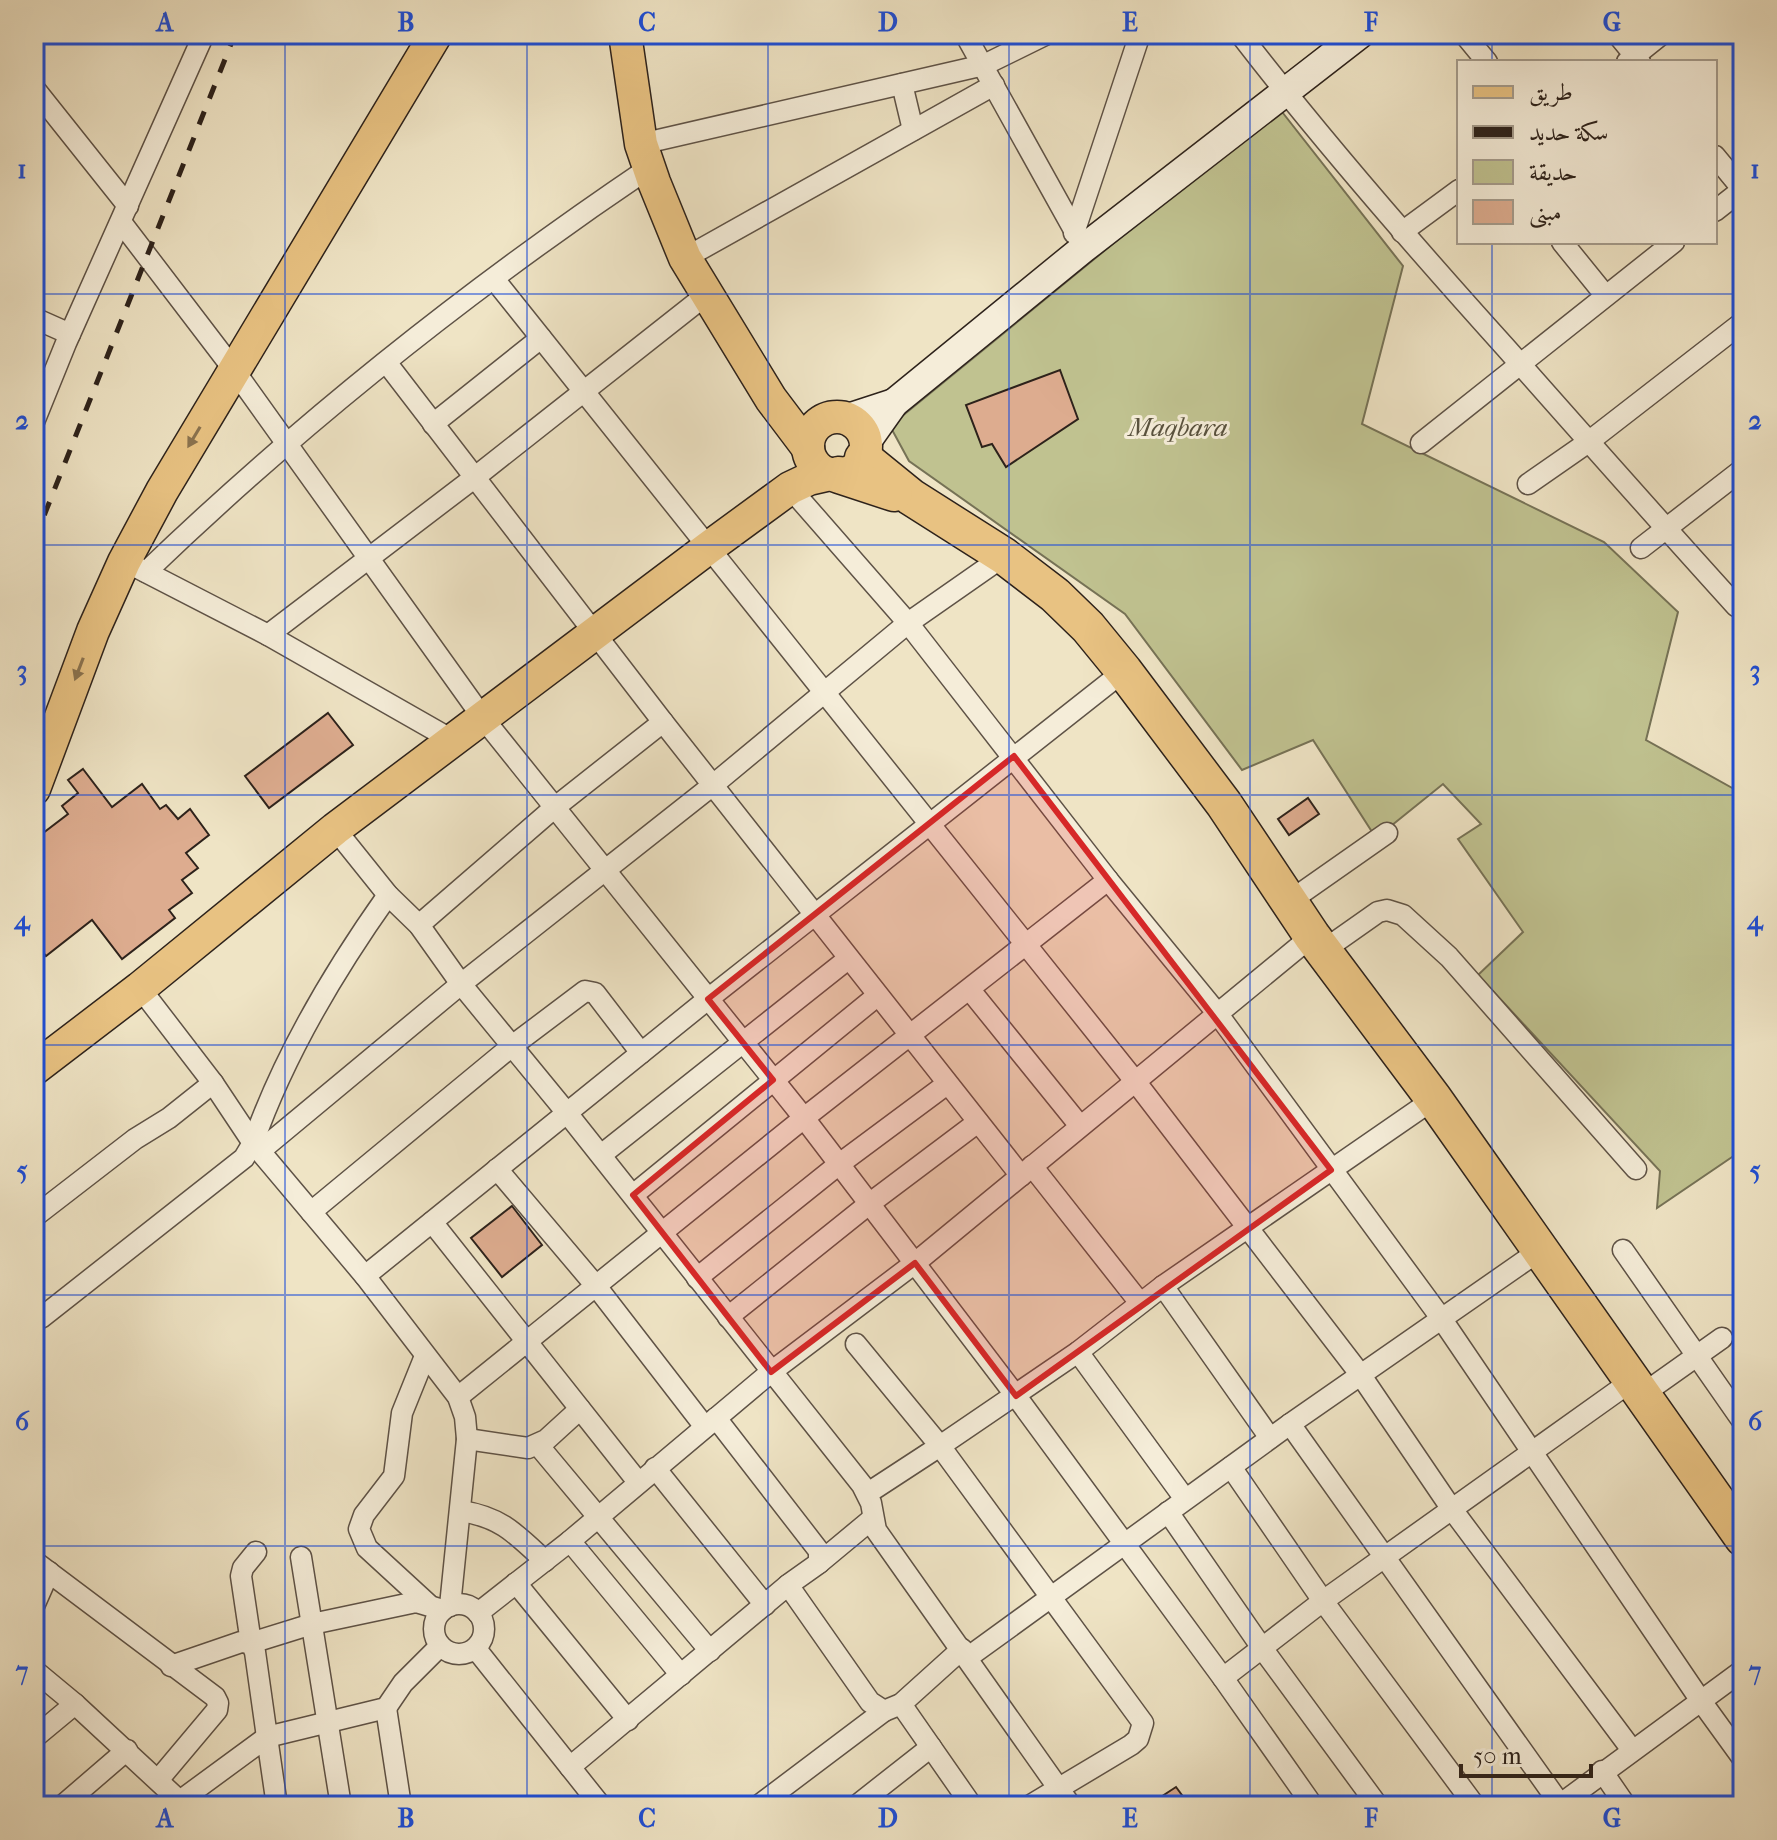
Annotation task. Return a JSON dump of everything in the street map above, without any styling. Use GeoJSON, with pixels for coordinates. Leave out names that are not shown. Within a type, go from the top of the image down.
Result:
{"type":"FeatureCollection","features":[{"type":"Feature","properties":{"kind":"highway"},"geometry":{"type":"LineString","coordinates":[[835,450],[874,488],[911,497],[1004,556],[1055,595],[1088,627],[1224,804],[1318,943],[1434,1099],[1743,1538]]}},
{"type":"Feature","properties":{"kind":"main road"},"geometry":{"type":"LineString","coordinates":[[34,789],[93,631],[135,567],[162,491],[436,34]]}},
{"type":"Feature","properties":{"kind":"main road"},"geometry":{"type":"LineString","coordinates":[[34,1069],[140,988],[335,829],[790,488],[835,450],[771,399],[685,258],[645,156],[625,34]]}},
{"type":"Feature","properties":{"kind":"street"},"geometry":{"type":"LineString","coordinates":[[34,422],[204,34]]}},
{"type":"Feature","properties":{"kind":"street"},"geometry":{"type":"LineString","coordinates":[[965,34],[1079,240]]}},
{"type":"Feature","properties":{"kind":"street"},"geometry":{"type":"LineString","coordinates":[[454,741],[268,635],[135,567],[645,156],[902,84],[984,65],[1047,34]]}},
{"type":"Feature","properties":{"kind":"street"},"geometry":{"type":"LineString","coordinates":[[1079,240],[1140,34]]}},
{"type":"Feature","properties":{"kind":"street"},"geometry":{"type":"LineString","coordinates":[[1240,34],[1285,93],[1402,232],[1587,443],[1743,610]]}},
{"type":"Feature","properties":{"kind":"street"},"geometry":{"type":"LineString","coordinates":[[835,450],[894,403],[1079,240],[1285,93],[1360,34]]}},
{"type":"Feature","properties":{"kind":"street"},"geometry":{"type":"LineString","coordinates":[[1464,34],[1485,60]]}},
{"type":"Feature","properties":{"kind":"street"},"geometry":{"type":"LineString","coordinates":[[1617,34],[1634,60],[1662,34]]}},
{"type":"Feature","properties":{"kind":"street"},"geometry":{"type":"LineString","coordinates":[[902,84],[913,130]]}},
{"type":"Feature","properties":{"kind":"street"},"geometry":{"type":"LineString","coordinates":[[685,258],[994,85]]}},
{"type":"Feature","properties":{"kind":"street"},"geometry":{"type":"LineString","coordinates":[[34,88],[483,718],[606,868],[915,1263],[1223,1678],[1313,1806]]}},
{"type":"Feature","properties":{"kind":"street"},"geometry":{"type":"LineString","coordinates":[[1717,158],[1743,190],[1717,210]]}},
{"type":"Feature","properties":{"kind":"street"},"geometry":{"type":"LineString","coordinates":[[1402,232],[1457,191]]}},
{"type":"Feature","properties":{"kind":"street"},"geometry":{"type":"LineString","coordinates":[[1564,244],[1605,295]]}},
{"type":"Feature","properties":{"kind":"street"},"geometry":{"type":"LineString","coordinates":[[1421,443],[1669,244]]}},
{"type":"Feature","properties":{"kind":"street"},"geometry":{"type":"LineString","coordinates":[[494,279],[1135,1081],[1360,1374],[1451,1508],[1632,1750]]}},
{"type":"Feature","properties":{"kind":"street"},"geometry":{"type":"LineString","coordinates":[[268,635],[706,295]]}},
{"type":"Feature","properties":{"kind":"street"},"geometry":{"type":"LineString","coordinates":[[34,318],[70,334]]}},
{"type":"Feature","properties":{"kind":"street"},"geometry":{"type":"LineString","coordinates":[[1528,484],[1587,443],[1743,322]]}},
{"type":"Feature","properties":{"kind":"street"},"geometry":{"type":"LineString","coordinates":[[433,424],[541,338]]}},
{"type":"Feature","properties":{"kind":"street"},"geometry":{"type":"LineString","coordinates":[[386,362],[908,1036],[978,1122],[1026,1171],[1140,1303]]}},
{"type":"Feature","properties":{"kind":"street"},"geometry":{"type":"LineString","coordinates":[[1641,548],[1743,469]]}},
{"type":"Feature","properties":{"kind":"street"},"geometry":{"type":"LineString","coordinates":[[790,488],[908,623],[1108,880],[1217,1013],[1441,1318],[1743,1759]]}},
{"type":"Feature","properties":{"kind":"street"},"geometry":{"type":"LineString","coordinates":[[36,1323],[713,785],[908,623],[1004,556]]}},
{"type":"Feature","properties":{"kind":"street"},"geometry":{"type":"LineString","coordinates":[[365,1276],[708,999],[1124,671]]}},
{"type":"Feature","properties":{"kind":"street"},"geometry":{"type":"LineString","coordinates":[[419,925],[554,808],[663,722]]}},
{"type":"Feature","properties":{"kind":"street"},"geometry":{"type":"LineString","coordinates":[[335,829],[388,895],[419,925],[461,984],[633,1195],[868,1493],[876,1530],[1071,1806]]}},
{"type":"Feature","properties":{"kind":"street"},"geometry":{"type":"LineString","coordinates":[[1290,901],[1387,833]]}},
{"type":"Feature","properties":{"kind":"street"},"geometry":{"type":"LineString","coordinates":[[458,1397],[804,1118],[1108,880]]}},
{"type":"Feature","properties":{"kind":"street"},"geometry":{"type":"LineString","coordinates":[[256,1147],[302,1035],[335,974],[388,895]]}},
{"type":"Feature","properties":{"kind":"street"},"geometry":{"type":"LineString","coordinates":[[478,1613],[570,1541],[771,1372],[915,1263],[1217,1013],[1318,943],[1378,912],[1387,910],[1403,915],[1449,957],[1636,1169]]}},
{"type":"Feature","properties":{"kind":"street"},"geometry":{"type":"LineString","coordinates":[[601,1155],[848,959]]}},
{"type":"Feature","properties":{"kind":"street"},"geometry":{"type":"LineString","coordinates":[[140,988],[213,1083],[256,1147],[365,1276],[458,1397],[465,1417],[467,1439],[461,1511],[440,1607],[434,1623],[436,1639],[440,1646],[453,1654],[469,1653],[481,1643],[484,1627],[478,1613],[465,1605],[440,1607],[416,1602],[312,1624],[251,1643],[241,1642],[171,1666]]}},
{"type":"Feature","properties":{"kind":"street"},"geometry":{"type":"LineString","coordinates":[[970,990],[1080,1126]]}},
{"type":"Feature","properties":{"kind":"street"},"geometry":{"type":"LineString","coordinates":[[311,1212],[512,1046],[585,991],[595,993],[641,1053]]}},
{"type":"Feature","properties":{"kind":"street"},"geometry":{"type":"LineString","coordinates":[[633,1195],[877,996]]}},
{"type":"Feature","properties":{"kind":"street"},"geometry":{"type":"LineString","coordinates":[[34,1217],[213,1083]]}},
{"type":"Feature","properties":{"kind":"street"},"geometry":{"type":"LineString","coordinates":[[697,1278],[838,1165],[947,1084]]}},
{"type":"Feature","properties":{"kind":"street"},"geometry":{"type":"LineString","coordinates":[[868,1493],[1016,1396],[1163,1286],[1434,1099]]}},
{"type":"Feature","properties":{"kind":"street"},"geometry":{"type":"LineString","coordinates":[[728,1317],[978,1122]]}},
{"type":"Feature","properties":{"kind":"street"},"geometry":{"type":"LineString","coordinates":[[497,1169],[815,1546],[819,1563]]}},
{"type":"Feature","properties":{"kind":"street"},"geometry":{"type":"LineString","coordinates":[[432,1222],[638,1482]]}},
{"type":"Feature","properties":{"kind":"street"},"geometry":{"type":"LineString","coordinates":[[1623,1250],[1743,1422]]}},
{"type":"Feature","properties":{"kind":"street"},"geometry":{"type":"LineString","coordinates":[[758,1806],[964,1653],[1051,1597],[1360,1374],[1539,1251]]}},
{"type":"Feature","properties":{"kind":"street"},"geometry":{"type":"LineString","coordinates":[[1163,1286],[1270,1438]]}},
{"type":"Feature","properties":{"kind":"street"},"geometry":{"type":"LineString","coordinates":[[1223,1678],[1323,1601],[1532,1450],[1697,1356],[1722,1338]]}},
{"type":"Feature","properties":{"kind":"street"},"geometry":{"type":"LineString","coordinates":[[856,1344],[940,1446],[1143,1723],[1138,1739],[1131,1745],[1029,1806]]}},
{"type":"Feature","properties":{"kind":"street"},"geometry":{"type":"LineString","coordinates":[[1078,1352],[1185,1499]]}},
{"type":"Feature","properties":{"kind":"street"},"geometry":{"type":"LineString","coordinates":[[425,1356],[402,1413],[394,1476],[364,1515],[359,1529],[367,1548],[440,1607]]}},
{"type":"Feature","properties":{"kind":"street"},"geometry":{"type":"LineString","coordinates":[[467,1439],[528,1448],[538,1445],[580,1409]]}},
{"type":"Feature","properties":{"kind":"street"},"geometry":{"type":"LineString","coordinates":[[1290,1424],[1559,1805],[1743,1670]]}},
{"type":"Feature","properties":{"kind":"street"},"geometry":{"type":"LineString","coordinates":[[538,1445],[710,1651]]}},
{"type":"Feature","properties":{"kind":"street"},"geometry":{"type":"LineString","coordinates":[[1231,1467],[1323,1601],[1475,1806]]}},
{"type":"Feature","properties":{"kind":"street"},"geometry":{"type":"LineString","coordinates":[[655,1468],[765,1605]]}},
{"type":"Feature","properties":{"kind":"street"},"geometry":{"type":"LineString","coordinates":[[461,1511],[486,1515],[513,1532],[545,1561]]}},
{"type":"Feature","properties":{"kind":"street"},"geometry":{"type":"LineString","coordinates":[[1168,1512],[1262,1648],[1378,1806]]}},
{"type":"Feature","properties":{"kind":"street"},"geometry":{"type":"LineString","coordinates":[[570,1767],[872,1519]]}},
{"type":"Feature","properties":{"kind":"street"},"geometry":{"type":"LineString","coordinates":[[570,1541],[681,1675]]}},
{"type":"Feature","properties":{"kind":"street"},"geometry":{"type":"LineString","coordinates":[[256,1552],[243,1568],[241,1576],[277,1806]]}},
{"type":"Feature","properties":{"kind":"street"},"geometry":{"type":"LineString","coordinates":[[301,1557],[341,1806]]}},
{"type":"Feature","properties":{"kind":"street"},"geometry":{"type":"LineString","coordinates":[[34,1606],[42,1567],[171,1666],[209,1691],[218,1703],[211,1719],[159,1779]]}},
{"type":"Feature","properties":{"kind":"street"},"geometry":{"type":"LineString","coordinates":[[516,1583],[628,1720]]}},
{"type":"Feature","properties":{"kind":"street"},"geometry":{"type":"LineString","coordinates":[[788,1585],[870,1702],[893,1707],[931,1747],[972,1806]]}},
{"type":"Feature","properties":{"kind":"street"},"geometry":{"type":"LineString","coordinates":[[34,1670],[159,1779],[179,1804],[267,1737],[386,1708],[403,1683],[440,1646]]}},
{"type":"Feature","properties":{"kind":"street"},"geometry":{"type":"LineString","coordinates":[[476,1649],[601,1806]]}},
{"type":"Feature","properties":{"kind":"street"},"geometry":{"type":"LineString","coordinates":[[34,1738],[75,1704]]}},
{"type":"Feature","properties":{"kind":"street"},"geometry":{"type":"LineString","coordinates":[[386,1708],[401,1806]]}},
{"type":"Feature","properties":{"kind":"street"},"geometry":{"type":"LineString","coordinates":[[856,1806],[931,1747]]}},
{"type":"Feature","properties":{"kind":"street"},"geometry":{"type":"LineString","coordinates":[[62,1806],[127,1750]]}},
{"type":"Feature","properties":{"kind":"street"},"geometry":{"type":"LineString","coordinates":[[1602,1771],[1626,1806]]}},
{"type":"Feature","properties":{"kind":"highlighted area"},"geometry":{"type":"Polygon","coordinates":[[[1014,756],[1331,1170],[1016,1396],[915,1263],[771,1372],[633,1195],[773,1080],[708,999],[1014,756]]]}},
{"type":"Feature","properties":{"kind":"green space","name":"Maqbara"},"geometry":{"type":"Polygon","coordinates":[[[1279,108],[1403,266],[1362,424],[1604,542],[1678,612],[1646,740],[1743,794],[1743,1158],[1738,1153],[1657,1208],[1660,1171],[1478,975],[1523,932],[1458,839],[1481,824],[1443,784],[1376,838],[1313,740],[1242,770],[1125,614],[909,461],[890,426],[1279,108]]]}},
{"type":"Feature","properties":{"kind":"building"},"geometry":{"type":"Polygon","coordinates":[[[1060,370],[1078,419],[1006,467],[992,444],[982,447],[966,405],[1060,370]]]}},
{"type":"Feature","properties":{"kind":"building"},"geometry":{"type":"Polygon","coordinates":[[[328,713],[353,745],[269,808],[245,776],[328,713]]]}},
{"type":"Feature","properties":{"kind":"building"},"geometry":{"type":"Polygon","coordinates":[[[83,769],[112,807],[142,784],[160,809],[166,805],[178,819],[190,809],[209,835],[186,853],[198,868],[182,880],[192,893],[169,910],[175,918],[122,959],[92,920],[46,956],[34,940],[34,840],[68,814],[62,806],[78,793],[68,780],[83,769]]]}},
{"type":"Feature","properties":{"kind":"building"},"geometry":{"type":"Polygon","coordinates":[[[1308,798],[1319,814],[1289,835],[1278,819],[1308,798]]]}},
{"type":"Feature","properties":{"kind":"building"},"geometry":{"type":"Polygon","coordinates":[[[512,1206],[542,1245],[502,1277],[471,1238],[512,1206]]]}},
{"type":"Feature","properties":{"kind":"building"},"geometry":{"type":"Polygon","coordinates":[[[1176,1787],[1190,1806],[1147,1806],[1176,1787]]]}},
{"type":"Feature","properties":{"kind":"railway"},"geometry":{"type":"LineString","coordinates":[[34,541],[235,34]]}}]}
